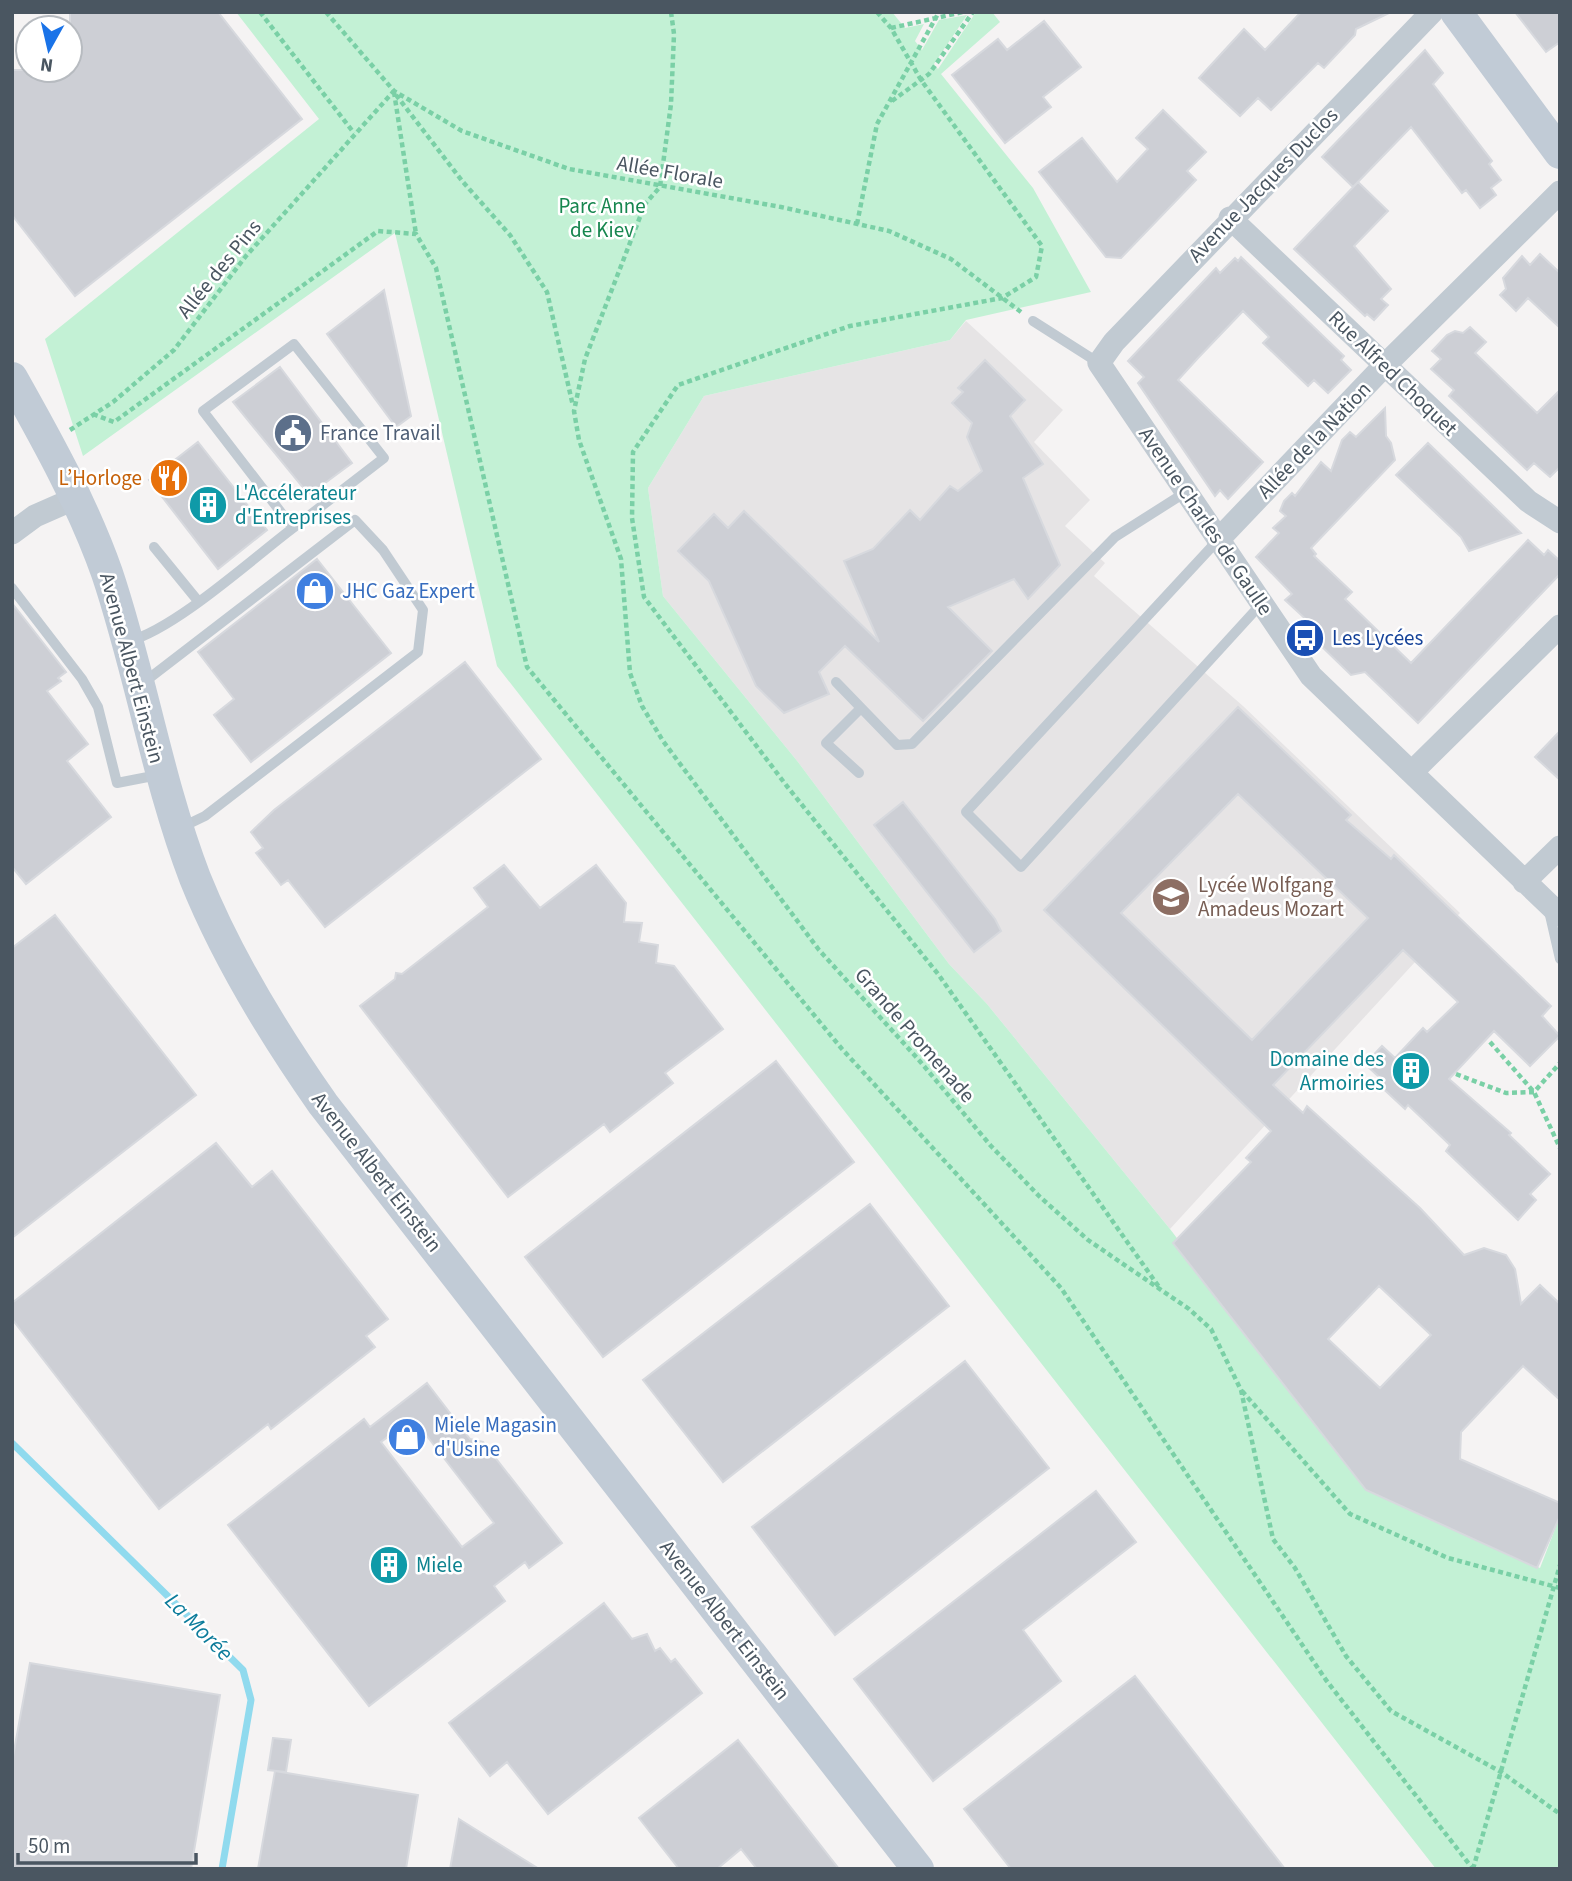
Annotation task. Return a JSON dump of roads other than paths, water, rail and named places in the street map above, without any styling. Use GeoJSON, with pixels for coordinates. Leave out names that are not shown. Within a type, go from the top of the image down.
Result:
{"type":"FeatureCollection","features":[{"type":"Feature","properties":{"kind":"street","name":"Avenue Jacques Duclos"},"geometry":{"type":"LineString","coordinates":[[1099,363],[1114,342],[1230,218],[1432,12]]}},
{"type":"Feature","properties":{"kind":"street"},"geometry":{"type":"LineString","coordinates":[[1456,12],[1560,153]]}},
{"type":"Feature","properties":{"kind":"street","name":"Allée de la Nation"},"geometry":{"type":"LineString","coordinates":[[1218,540],[1385,365],[1560,192]]}},
{"type":"Feature","properties":{"kind":"street","name":"Rue Alfred Choquet"},"geometry":{"type":"LineString","coordinates":[[1230,218],[1528,501],[1560,523]]}},
{"type":"Feature","properties":{"kind":"street","name":"Avenue Charles de Gaulle"},"geometry":{"type":"LineString","coordinates":[[1099,363],[1311,676],[1553,910]]}},
{"type":"Feature","properties":{"kind":"street","name":"Avenue Albert Einstein"},"geometry":{"type":"LineString","coordinates":[[12,378],[76,498],[107,576],[140,686],[161,774],[178,830],[196,881],[249,989],[323,1104],[918,1869]]}},
{"type":"Feature","properties":{"kind":"street"},"geometry":{"type":"LineString","coordinates":[[12,533],[35,516],[76,498]]}},
{"type":"Feature","properties":{"kind":"street"},"geometry":{"type":"LineString","coordinates":[[1412,772],[1560,626]]}},
{"type":"Feature","properties":{"kind":"street"},"geometry":{"type":"LineString","coordinates":[[1524,882],[1560,847]]}},
{"type":"Feature","properties":{"kind":"lane"},"geometry":{"type":"LineString","coordinates":[[1032,321],[1099,363]]}},
{"type":"Feature","properties":{"kind":"lane"},"geometry":{"type":"LineString","coordinates":[[127,642],[147,636],[198,601],[293,528],[384,458],[294,344],[203,411],[293,528]]}},
{"type":"Feature","properties":{"kind":"lane"},"geometry":{"type":"LineString","coordinates":[[835,682],[897,746],[912,744],[1115,537],[1186,492]]}},
{"type":"Feature","properties":{"kind":"lane"},"geometry":{"type":"LineString","coordinates":[[140,686],[355,520],[383,550],[423,610],[418,652],[205,816],[178,830]]}},
{"type":"Feature","properties":{"kind":"lane"},"geometry":{"type":"LineString","coordinates":[[1218,540],[966,812],[1021,867],[1262,603]]}},
{"type":"Feature","properties":{"kind":"lane"},"geometry":{"type":"LineString","coordinates":[[154,547],[198,601]]}},
{"type":"Feature","properties":{"kind":"lane"},"geometry":{"type":"LineString","coordinates":[[12,588],[82,679],[98,707],[117,783],[161,774]]}},
{"type":"Feature","properties":{"kind":"lane"},"geometry":{"type":"LineString","coordinates":[[859,773],[826,743],[861,708]]}},
{"type":"Feature","properties":{"kind":"lane"},"geometry":{"type":"LineString","coordinates":[[1553,910],[1560,959]]}},
{"type":"Feature","properties":{"kind":"waterway","name":"La Morée"},"geometry":{"type":"LineString","coordinates":[[12,1443],[243,1670],[251,1700],[222,1869]]}},
{"type":"Feature","properties":{"kind":"place","name":"France Travail"},"geometry":{"type":"Point","coordinates":[293,433]}},
{"type":"Feature","properties":{"kind":"place","name":"L’Horloge"},"geometry":{"type":"Point","coordinates":[169,478]}},
{"type":"Feature","properties":{"kind":"place","name":"L'Accélerateur d'Entreprises"},"geometry":{"type":"Point","coordinates":[208,505]}},
{"type":"Feature","properties":{"kind":"place","name":"JHC Gaz Expert"},"geometry":{"type":"Point","coordinates":[315,591]}},
{"type":"Feature","properties":{"kind":"place","name":"Les Lycées"},"geometry":{"type":"Point","coordinates":[1305,638]}},
{"type":"Feature","properties":{"kind":"place","name":"Lycée Wolfgang Amadeus Mozart"},"geometry":{"type":"Point","coordinates":[1171,897]}},
{"type":"Feature","properties":{"kind":"place","name":"Domaine des Armoiries"},"geometry":{"type":"Point","coordinates":[1411,1071]}},
{"type":"Feature","properties":{"kind":"place","name":"Miele Magasin d'Usine"},"geometry":{"type":"Point","coordinates":[407,1437]}},
{"type":"Feature","properties":{"kind":"place","name":"Miele"},"geometry":{"type":"Point","coordinates":[389,1565]}},
{"type":"Feature","properties":{"kind":"park label","name":"Parc Anne de Kiev"},"geometry":{"type":"Point","coordinates":[602,218]}}]}
